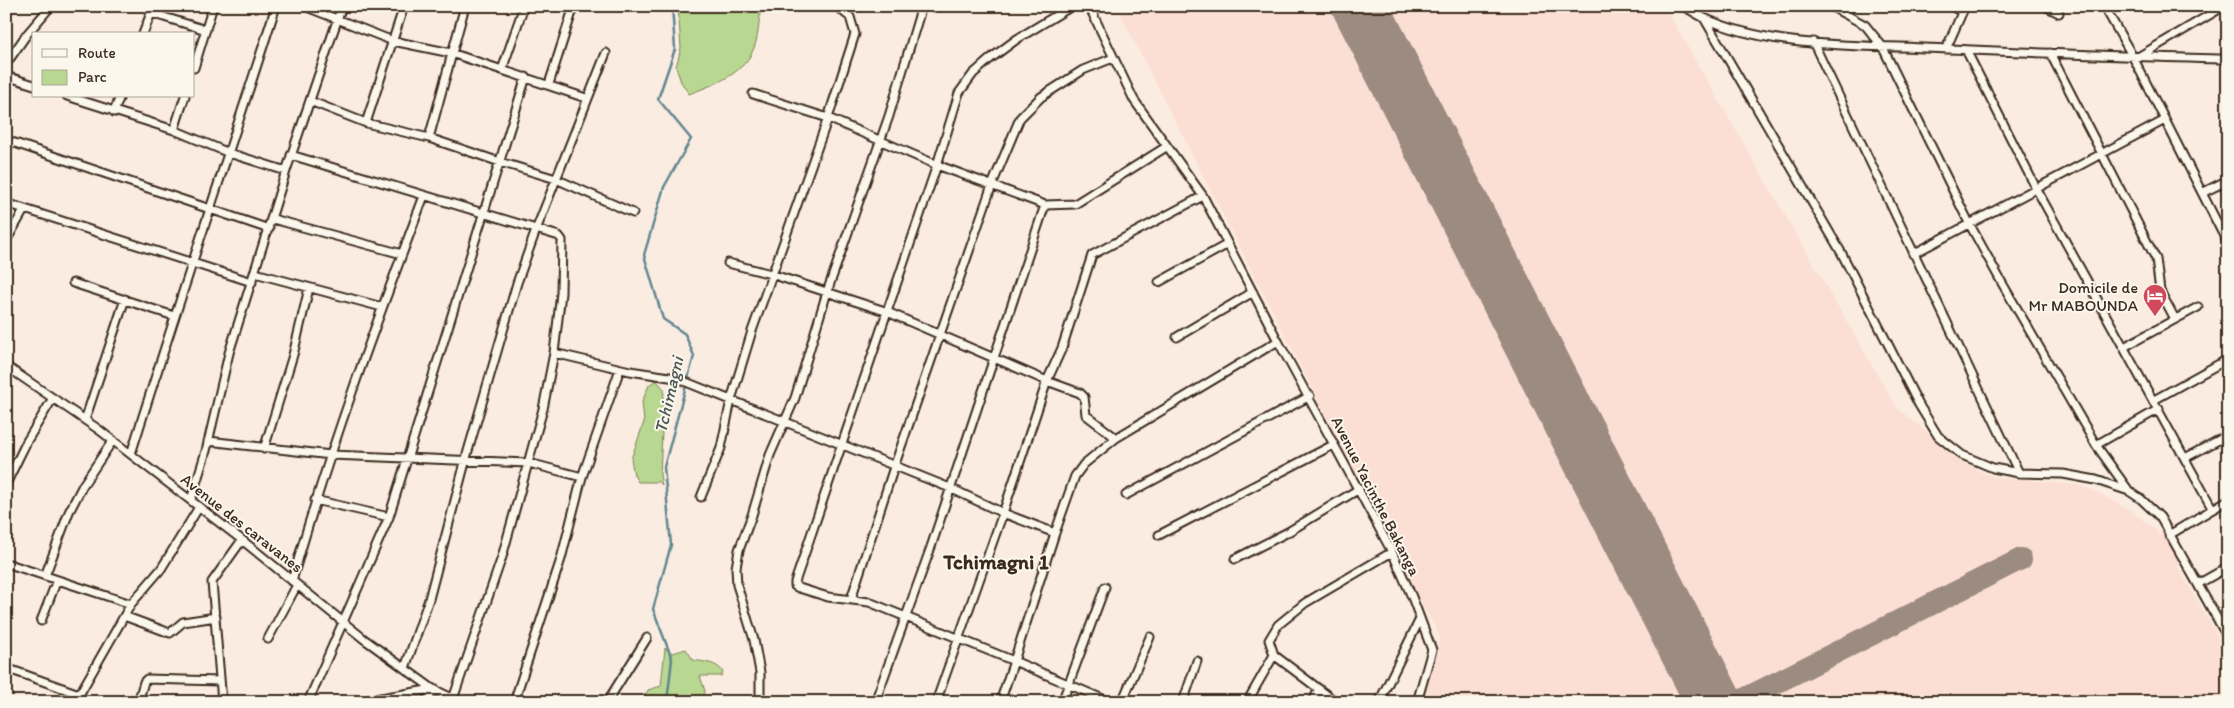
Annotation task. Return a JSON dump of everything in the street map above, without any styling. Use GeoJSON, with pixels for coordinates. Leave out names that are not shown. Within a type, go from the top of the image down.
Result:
{"type":"FeatureCollection","features":[{"type":"Feature","properties":{"kind":"street"},"geometry":{"type":"LineString","coordinates":[[6,64],[27,34],[51,6]]}},
{"type":"Feature","properties":{"kind":"street"},"geometry":{"type":"LineString","coordinates":[[195,65],[214,6]]}},
{"type":"Feature","properties":{"kind":"street"},"geometry":{"type":"LineString","coordinates":[[131,454],[174,316],[211,209],[276,6]]}},
{"type":"Feature","properties":{"kind":"street"},"geometry":{"type":"LineString","coordinates":[[304,6],[394,41],[451,53],[549,84],[586,98]]}},
{"type":"Feature","properties":{"kind":"street"},"geometry":{"type":"LineString","coordinates":[[190,500],[208,441],[227,362],[291,155],[342,6]]}},
{"type":"Feature","properties":{"kind":"street"},"geometry":{"type":"LineString","coordinates":[[366,123],[404,6]]}},
{"type":"Feature","properties":{"kind":"street"},"geometry":{"type":"LineString","coordinates":[[428,138],[465,6]]}},
{"type":"Feature","properties":{"kind":"street"},"geometry":{"type":"LineString","coordinates":[[502,70],[524,6]]}},
{"type":"Feature","properties":{"kind":"street"},"geometry":{"type":"LineString","coordinates":[[549,84],[574,6]]}},
{"type":"Feature","properties":{"kind":"street"},"geometry":{"type":"LineString","coordinates":[[701,497],[721,448],[730,400],[771,274],[828,118],[855,34],[850,17],[836,6]]}},
{"type":"Feature","properties":{"kind":"street"},"geometry":{"type":"LineString","coordinates":[[760,702],[760,672],[754,640],[737,585],[736,568],[739,550],[783,421],[794,398],[827,292],[880,141],[922,6]]}},
{"type":"Feature","properties":{"kind":"street"},"geometry":{"type":"LineString","coordinates":[[1072,6],[1017,39],[973,74],[959,93],[937,165],[886,311],[795,586],[828,597],[869,602],[1110,702]]}},
{"type":"Feature","properties":{"kind":"street"},"geometry":{"type":"LineString","coordinates":[[753,94],[828,118],[937,165],[1045,205],[1061,206],[1082,200],[1166,147],[1134,100],[1089,6]]}},
{"type":"Feature","properties":{"kind":"street"},"geometry":{"type":"LineString","coordinates":[[1830,6],[1865,25],[1882,46],[1970,225],[2096,445],[2129,492]]}},
{"type":"Feature","properties":{"kind":"street"},"geometry":{"type":"LineString","coordinates":[[1946,49],[1963,9],[1951,6]]}},
{"type":"Feature","properties":{"kind":"street"},"geometry":{"type":"LineString","coordinates":[[2045,6],[2059,13]]}},
{"type":"Feature","properties":{"kind":"street"},"geometry":{"type":"LineString","coordinates":[[2104,6],[2136,57],[2165,120],[2228,244]]}},
{"type":"Feature","properties":{"kind":"street"},"geometry":{"type":"LineString","coordinates":[[1685,7],[1728,29],[1750,34],[1812,42],[2136,57],[2228,59]]}},
{"type":"Feature","properties":{"kind":"street"},"geometry":{"type":"LineString","coordinates":[[144,32],[152,10],[206,30]]}},
{"type":"Feature","properties":{"kind":"street"},"geometry":{"type":"LineString","coordinates":[[2136,57],[2216,11]]}},
{"type":"Feature","properties":{"kind":"street"},"geometry":{"type":"LineString","coordinates":[[1704,18],[1841,252],[1932,429],[1947,443],[1972,460],[1994,468],[2019,473],[2063,474],[2096,480],[2129,492],[2150,505],[2160,517],[2228,638]]}},
{"type":"Feature","properties":{"kind":"street"},"geometry":{"type":"LineString","coordinates":[[1812,42],[2019,473]]}},
{"type":"Feature","properties":{"kind":"street"},"geometry":{"type":"LineString","coordinates":[[1966,50],[2037,190],[2212,508]]}},
{"type":"Feature","properties":{"kind":"street"},"geometry":{"type":"LineString","coordinates":[[405,668],[428,598],[465,461],[517,282],[586,98],[606,53]]}},
{"type":"Feature","properties":{"kind":"street"},"geometry":{"type":"LineString","coordinates":[[2050,53],[2156,259],[2160,291],[2175,319]]}},
{"type":"Feature","properties":{"kind":"street"},"geometry":{"type":"LineString","coordinates":[[851,599],[894,467],[992,185],[1020,118],[1029,107],[1083,70],[1113,58]]}},
{"type":"Feature","properties":{"kind":"street"},"geometry":{"type":"LineString","coordinates":[[6,76],[32,84]]}},
{"type":"Feature","properties":{"kind":"street"},"geometry":{"type":"LineString","coordinates":[[308,702],[389,517],[526,77]]}},
{"type":"Feature","properties":{"kind":"street"},"geometry":{"type":"LineString","coordinates":[[73,98],[174,130],[229,153],[286,172]]}},
{"type":"Feature","properties":{"kind":"street"},"geometry":{"type":"LineString","coordinates":[[114,112],[119,98]]}},
{"type":"Feature","properties":{"kind":"street"},"geometry":{"type":"LineString","coordinates":[[174,130],[184,98]]}},
{"type":"Feature","properties":{"kind":"street"},"geometry":{"type":"LineString","coordinates":[[310,101],[366,123],[428,138],[556,179],[633,213]]}},
{"type":"Feature","properties":{"kind":"street"},"geometry":{"type":"LineString","coordinates":[[1913,254],[2037,190],[2165,120]]}},
{"type":"Feature","properties":{"kind":"street"},"geometry":{"type":"LineString","coordinates":[[6,140],[269,229]]}},
{"type":"Feature","properties":{"kind":"street","name":"Avenue Yacinthe Bakanga"},"geometry":{"type":"LineString","coordinates":[[1166,147],[1203,196],[1278,341],[1310,396],[1333,445],[1359,489],[1392,552],[1432,650],[1417,702]]}},
{"type":"Feature","properties":{"kind":"street"},"geometry":{"type":"LineString","coordinates":[[291,155],[559,236],[563,246],[554,354],[543,409],[502,557],[457,700]]}},
{"type":"Feature","properties":{"kind":"street"},"geometry":{"type":"LineString","coordinates":[[2202,193],[2228,180]]}},
{"type":"Feature","properties":{"kind":"street"},"geometry":{"type":"LineString","coordinates":[[268,639],[295,583],[315,500],[382,307],[424,196]]}},
{"type":"Feature","properties":{"kind":"street"},"geometry":{"type":"LineString","coordinates":[[936,702],[1003,513],[1047,381],[1062,348],[1092,255],[1203,196]]}},
{"type":"Feature","properties":{"kind":"street"},"geometry":{"type":"LineString","coordinates":[[6,203],[192,261],[252,282]]}},
{"type":"Feature","properties":{"kind":"street"},"geometry":{"type":"LineString","coordinates":[[875,702],[950,488],[1045,205]]}},
{"type":"Feature","properties":{"kind":"street"},"geometry":{"type":"LineString","coordinates":[[6,241],[24,210]]}},
{"type":"Feature","properties":{"kind":"street"},"geometry":{"type":"LineString","coordinates":[[272,219],[402,254]]}},
{"type":"Feature","properties":{"kind":"street"},"geometry":{"type":"LineString","coordinates":[[1159,282],[1228,244]]}},
{"type":"Feature","properties":{"kind":"street"},"geometry":{"type":"LineString","coordinates":[[728,262],[886,311],[1047,381],[1080,393],[1084,397],[1086,415],[1116,438]]}},
{"type":"Feature","properties":{"kind":"street"},"geometry":{"type":"LineString","coordinates":[[255,273],[382,307]]}},
{"type":"Feature","properties":{"kind":"street"},"geometry":{"type":"LineString","coordinates":[[73,283],[174,316]]}},
{"type":"Feature","properties":{"kind":"street"},"geometry":{"type":"LineString","coordinates":[[264,449],[293,355],[309,288]]}},
{"type":"Feature","properties":{"kind":"street"},"geometry":{"type":"LineString","coordinates":[[1177,336],[1253,292]]}},
{"type":"Feature","properties":{"kind":"street"},"geometry":{"type":"LineString","coordinates":[[85,420],[125,300]]}},
{"type":"Feature","properties":{"kind":"street"},"geometry":{"type":"LineString","coordinates":[[2124,347],[2198,307]]}},
{"type":"Feature","properties":{"kind":"street"},"geometry":{"type":"LineString","coordinates":[[1000,702],[1075,476],[1084,464],[1116,438],[1278,341]]}},
{"type":"Feature","properties":{"kind":"street"},"geometry":{"type":"LineString","coordinates":[[554,354],[620,369],[676,378],[950,488],[1003,513],[1055,533]]}},
{"type":"Feature","properties":{"kind":"street"},"geometry":{"type":"LineString","coordinates":[[2154,400],[2228,359]]}},
{"type":"Feature","properties":{"kind":"street","name":"Avenue des caravanes"},"geometry":{"type":"LineString","coordinates":[[6,366],[113,440],[242,540],[344,623],[435,689],[457,700]]}},
{"type":"Feature","properties":{"kind":"street"},"geometry":{"type":"LineString","coordinates":[[514,702],[561,559],[582,477],[620,369]]}},
{"type":"Feature","properties":{"kind":"street"},"geometry":{"type":"LineString","coordinates":[[1126,495],[1310,396]]}},
{"type":"Feature","properties":{"kind":"street"},"geometry":{"type":"LineString","coordinates":[[6,484],[27,441],[53,398]]}},
{"type":"Feature","properties":{"kind":"street"},"geometry":{"type":"LineString","coordinates":[[2096,445],[2159,409]]}},
{"type":"Feature","properties":{"kind":"street"},"geometry":{"type":"LineString","coordinates":[[2185,458],[2228,434]]}},
{"type":"Feature","properties":{"kind":"street"},"geometry":{"type":"LineString","coordinates":[[45,576],[69,512],[83,485],[113,440]]}},
{"type":"Feature","properties":{"kind":"street"},"geometry":{"type":"LineString","coordinates":[[208,441],[264,449],[331,455],[529,463],[582,477]]}},
{"type":"Feature","properties":{"kind":"street"},"geometry":{"type":"LineString","coordinates":[[1159,535],[1333,445]]}},
{"type":"Feature","properties":{"kind":"street"},"geometry":{"type":"LineString","coordinates":[[1235,559],[1288,532],[1359,489]]}},
{"type":"Feature","properties":{"kind":"street"},"geometry":{"type":"LineString","coordinates":[[315,500],[389,517]]}},
{"type":"Feature","properties":{"kind":"street"},"geometry":{"type":"LineString","coordinates":[[2170,535],[2228,500]]}},
{"type":"Feature","properties":{"kind":"street"},"geometry":{"type":"LineString","coordinates":[[75,702],[131,604],[161,569],[200,507]]}},
{"type":"Feature","properties":{"kind":"street"},"geometry":{"type":"LineString","coordinates":[[222,702],[212,582],[242,540]]}},
{"type":"Feature","properties":{"kind":"street"},"geometry":{"type":"LineString","coordinates":[[1336,702],[1274,655],[1269,640],[1278,625],[1305,603],[1392,552]]}},
{"type":"Feature","properties":{"kind":"street"},"geometry":{"type":"LineString","coordinates":[[6,563],[131,604]]}},
{"type":"Feature","properties":{"kind":"street"},"geometry":{"type":"LineString","coordinates":[[2198,584],[2228,567]]}},
{"type":"Feature","properties":{"kind":"street"},"geometry":{"type":"LineString","coordinates":[[41,621],[57,580]]}},
{"type":"Feature","properties":{"kind":"street"},"geometry":{"type":"LineString","coordinates":[[1062,702],[1105,587]]}},
{"type":"Feature","properties":{"kind":"street"},"geometry":{"type":"LineString","coordinates":[[124,616],[170,633],[183,622],[216,617]]}},
{"type":"Feature","properties":{"kind":"street"},"geometry":{"type":"LineString","coordinates":[[1379,702],[1420,619]]}},
{"type":"Feature","properties":{"kind":"street"},"geometry":{"type":"LineString","coordinates":[[1122,702],[1150,637]]}},
{"type":"Feature","properties":{"kind":"street"},"geometry":{"type":"LineString","coordinates":[[607,702],[647,638]]}},
{"type":"Feature","properties":{"kind":"street"},"geometry":{"type":"LineString","coordinates":[[1248,702],[1274,655]]}},
{"type":"Feature","properties":{"kind":"street"},"geometry":{"type":"LineString","coordinates":[[1184,702],[1197,661]]}},
{"type":"Feature","properties":{"kind":"street"},"geometry":{"type":"LineString","coordinates":[[6,668],[79,694]]}},
{"type":"Feature","properties":{"kind":"street"},"geometry":{"type":"LineString","coordinates":[[138,702],[144,682],[147,679],[220,681]]}},
{"type":"Feature","properties":{"kind":"street"},"geometry":{"type":"LineString","coordinates":[[358,702],[435,689]]}},
{"type":"Feature","properties":{"kind":"street"},"geometry":{"type":"LineString","coordinates":[[425,702],[435,689]]}},
{"type":"Feature","properties":{"kind":"street"},"geometry":{"type":"LineString","coordinates":[[1313,702],[1318,690]]}},
{"type":"Feature","properties":{"kind":"shaded area"},"geometry":{"type":"Polygon","coordinates":[[[1116,6],[1664,6],[1897,408],[1965,463],[1990,476],[2078,485],[2095,491],[2133,512],[2155,529],[2159,535],[2164,532],[2181,562],[2177,565],[2228,654],[2228,702],[1421,702],[1440,638],[1116,6]]]}},
{"type":"Feature","properties":{"kind":"green space"},"geometry":{"type":"Polygon","coordinates":[[[678,6],[761,6],[755,45],[745,63],[737,71],[719,82],[689,94],[681,82],[676,67],[681,48],[678,6]]]}},
{"type":"Feature","properties":{"kind":"green space"},"geometry":{"type":"Polygon","coordinates":[[[656,380],[664,389],[660,475],[662,485],[659,482],[638,482],[634,475],[631,459],[644,422],[642,402],[649,385],[656,380]]]}},
{"type":"Feature","properties":{"kind":"green space"},"geometry":{"type":"Polygon","coordinates":[[[665,648],[673,653],[686,649],[693,660],[714,664],[723,672],[721,676],[700,676],[705,691],[702,702],[641,702],[648,690],[661,686],[665,648]]]}},
{"type":"Feature","properties":{"kind":"waterway","name":"Tchimagni"},"geometry":{"type":"LineString","coordinates":[[667,702],[672,659],[653,609],[671,545],[664,467],[694,356],[685,334],[663,319],[644,255],[664,187],[691,139],[658,99],[675,49],[672,6]]}},
{"type":"Feature","properties":{"kind":"taxiway"},"geometry":{"type":"LineString","coordinates":[[1738,702],[2021,559]]}},
{"type":"Feature","properties":{"kind":"runway"},"geometry":{"type":"LineString","coordinates":[[1360,6],[1714,702]]}},
{"type":"Feature","properties":{"kind":"place","name":"Domicile de Mr MABOUNDA"},"geometry":{"type":"Point","coordinates":[2155,317]}},
{"type":"Feature","properties":{"kind":"district","name":"Tchimagni 1"},"geometry":{"type":"Point","coordinates":[996,561]}}]}
